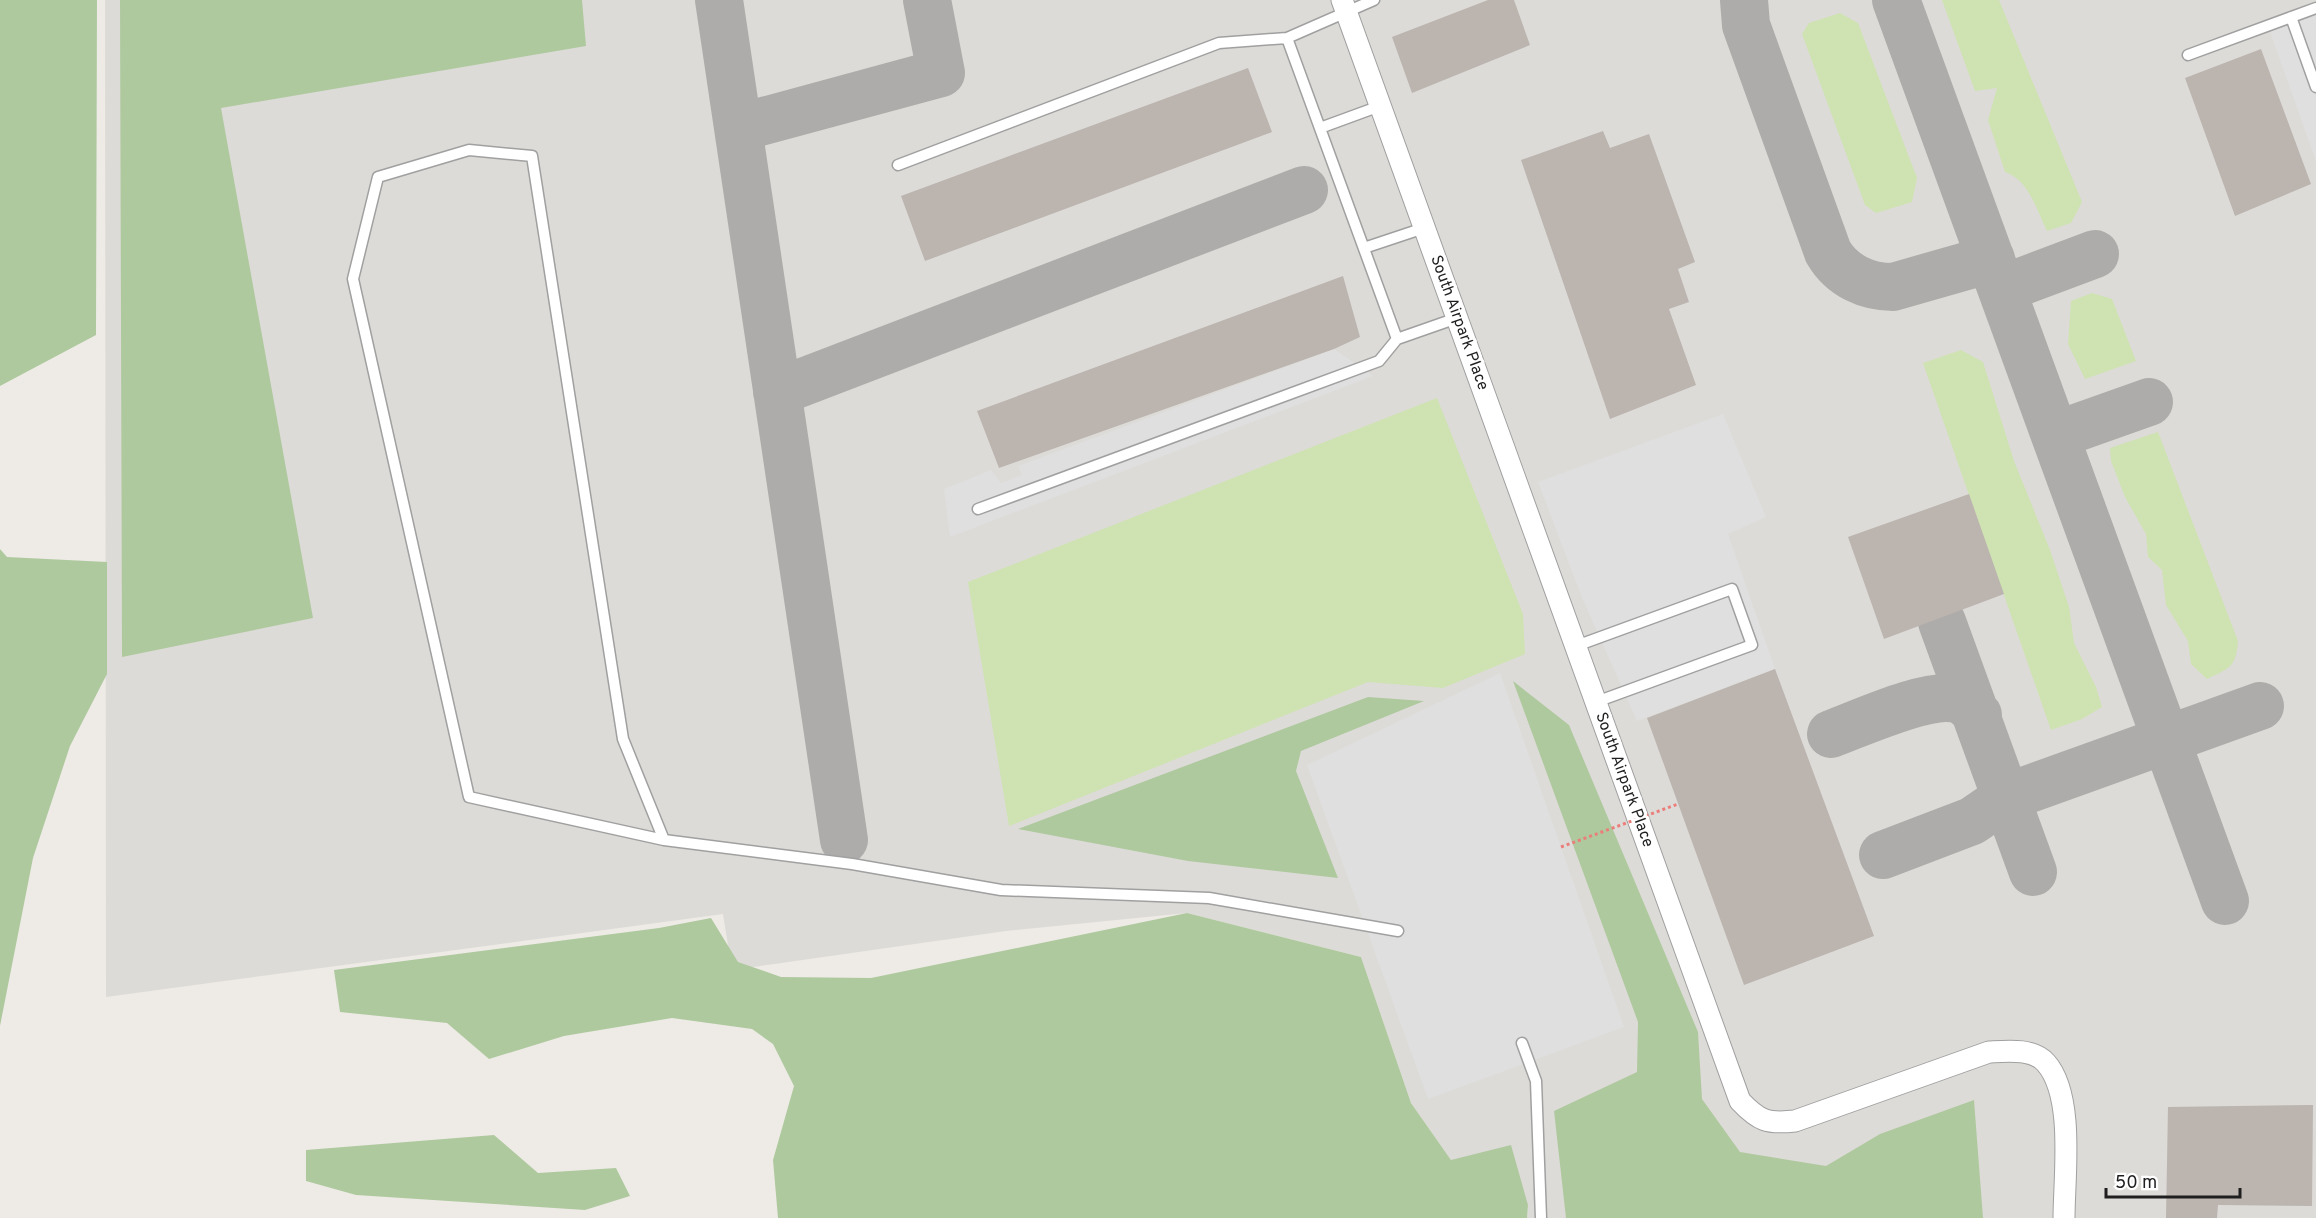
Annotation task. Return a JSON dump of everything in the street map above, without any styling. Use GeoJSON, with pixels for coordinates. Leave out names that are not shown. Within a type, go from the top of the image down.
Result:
{"type":"FeatureCollection","features":[{"type":"Feature","properties":{"kind":"street","name":"South Airpark Place"},"geometry":{"type":"LineString","coordinates":[[1344,5],[1740,1101],[1754,1116],[1772,1124],[1795,1121],[1989,1052],[2020,1051],[2045,1062],[2059,1092],[2064,1110],[2064,1218]]}},
{"type":"Feature","properties":{"kind":"lane"},"geometry":{"type":"LineString","coordinates":[[898,165],[1219,43],[1287,38],[1344,5],[1374,0]]}},
{"type":"Feature","properties":{"kind":"lane"},"geometry":{"type":"LineString","coordinates":[[2188,55],[2316,8]]}},
{"type":"Feature","properties":{"kind":"lane"},"geometry":{"type":"LineString","coordinates":[[2291,17],[2316,87]]}},
{"type":"Feature","properties":{"kind":"lane"},"geometry":{"type":"LineString","coordinates":[[1287,38],[1397,339]]}},
{"type":"Feature","properties":{"kind":"lane"},"geometry":{"type":"LineString","coordinates":[[1320,128],[1380,106]]}},
{"type":"Feature","properties":{"kind":"lane"},"geometry":{"type":"LineString","coordinates":[[664,840],[623,739],[532,156],[468,150],[378,177],[353,279],[468,797],[664,840],[852,864],[1001,890],[1209,898],[1398,931]]}},
{"type":"Feature","properties":{"kind":"lane"},"geometry":{"type":"LineString","coordinates":[[1364,249],[1424,228]]}},
{"type":"Feature","properties":{"kind":"lane"},"geometry":{"type":"LineString","coordinates":[[978,508],[1379,361],[1397,339],[1457,318]]}},
{"type":"Feature","properties":{"kind":"lane"},"geometry":{"type":"LineString","coordinates":[[1576,646],[1732,589],[1736,600],[1752,645],[1596,702]]}},
{"type":"Feature","properties":{"kind":"lane"},"geometry":{"type":"LineString","coordinates":[[1522,1043],[1536,1081],[1541,1218]]}},
{"type":"Feature","properties":{"kind":"path"},"geometry":{"type":"LineString","coordinates":[[1561,847],[1678,804]]}},
{"type":"Feature","properties":{"kind":"shaded area"},"geometry":{"type":"Polygon","coordinates":[[[105,0],[2316,0],[2316,1218],[1527,1218],[1528,1205],[1451,1160],[1411,1103],[1361,957],[1187,913],[1006,931],[732,970],[723,914],[106,997],[105,0]]]}},
{"type":"Feature","properties":{"kind":"shaded area"},"geometry":{"type":"Polygon","coordinates":[[[2316,9],[2316,161],[2270,32],[2316,9]]]}},
{"type":"Feature","properties":{"kind":"shaded area"},"geometry":{"type":"Polygon","coordinates":[[[1334,349],[1373,376],[950,537],[944,489],[991,470],[1001,483],[1022,475],[1018,466],[1334,349]]]}},
{"type":"Feature","properties":{"kind":"shaded area"},"geometry":{"type":"Polygon","coordinates":[[[1723,414],[1766,517],[1728,534],[1775,669],[1637,721],[1583,600],[1538,482],[1723,414]]]}},
{"type":"Feature","properties":{"kind":"shaded area"},"geometry":{"type":"Polygon","coordinates":[[[1500,673],[1624,1027],[1428,1099],[1307,765],[1500,673]]]}},
{"type":"Feature","properties":{"kind":"green space"},"geometry":{"type":"Polygon","coordinates":[[[0,0],[97,0],[96,335],[0,386],[0,0]]]}},
{"type":"Feature","properties":{"kind":"green space"},"geometry":{"type":"Polygon","coordinates":[[[120,0],[582,0],[586,46],[221,108],[313,618],[122,657],[120,0]]]}},
{"type":"Feature","properties":{"kind":"green space"},"geometry":{"type":"Polygon","coordinates":[[[1942,0],[1999,0],[2082,202],[2071,223],[2047,231],[2026,188],[2005,172],[1988,120],[1997,88],[1975,91],[1942,0]]]}},
{"type":"Feature","properties":{"kind":"green space"},"geometry":{"type":"Polygon","coordinates":[[[1840,13],[1858,23],[1917,178],[1912,202],[1876,213],[1865,205],[1802,34],[1809,23],[1840,13]]]}},
{"type":"Feature","properties":{"kind":"green space"},"geometry":{"type":"Polygon","coordinates":[[[2092,293],[2112,299],[2136,361],[2085,379],[2068,344],[2071,301],[2092,293]]]}},
{"type":"Feature","properties":{"kind":"green space"},"geometry":{"type":"Polygon","coordinates":[[[1961,350],[1983,362],[2014,461],[2050,550],[2069,607],[2074,643],[2096,687],[2102,707],[2082,719],[2051,730],[1923,363],[1961,350]]]}},
{"type":"Feature","properties":{"kind":"green space"},"geometry":{"type":"Polygon","coordinates":[[[1437,398],[1523,614],[1525,654],[1443,688],[1368,682],[1009,826],[968,582],[1437,398]]]}},
{"type":"Feature","properties":{"kind":"green space"},"geometry":{"type":"Polygon","coordinates":[[[2158,432],[2238,641],[2236,656],[2230,666],[2207,679],[2191,664],[2188,641],[2166,605],[2162,570],[2148,557],[2146,534],[2125,497],[2111,461],[2110,448],[2158,432]]]}},
{"type":"Feature","properties":{"kind":"green space"},"geometry":{"type":"Polygon","coordinates":[[[0,549],[7,557],[107,562],[107,674],[70,746],[33,858],[0,1026],[0,549]]]}},
{"type":"Feature","properties":{"kind":"green space"},"geometry":{"type":"Polygon","coordinates":[[[1513,681],[1569,725],[1698,1032],[1702,1099],[1740,1152],[1826,1166],[1880,1134],[1974,1100],[1983,1218],[1566,1218],[1554,1111],[1637,1072],[1638,1022],[1513,681]]]}},
{"type":"Feature","properties":{"kind":"green space"},"geometry":{"type":"Polygon","coordinates":[[[1368,697],[1424,701],[1301,751],[1296,771],[1338,878],[1188,861],[1018,829],[1368,697]]]}},
{"type":"Feature","properties":{"kind":"green space"},"geometry":{"type":"Polygon","coordinates":[[[1187,913],[1361,957],[1411,1103],[1451,1160],[1511,1145],[1528,1205],[1527,1218],[778,1218],[773,1160],[794,1086],[773,1044],[752,1029],[672,1018],[564,1036],[489,1059],[447,1023],[340,1012],[334,970],[659,928],[711,918],[738,962],[781,977],[871,978],[1187,913]]]}},
{"type":"Feature","properties":{"kind":"green space"},"geometry":{"type":"Polygon","coordinates":[[[494,1135],[538,1173],[616,1168],[630,1196],[585,1210],[356,1195],[306,1181],[306,1150],[494,1135]]]}},
{"type":"Feature","properties":{"kind":"building"},"geometry":{"type":"Polygon","coordinates":[[[1488,0],[1514,0],[1530,45],[1412,93],[1392,37],[1488,0]]]}},
{"type":"Feature","properties":{"kind":"building"},"geometry":{"type":"Polygon","coordinates":[[[2261,49],[2311,184],[2235,216],[2185,78],[2261,49]]]}},
{"type":"Feature","properties":{"kind":"building"},"geometry":{"type":"Polygon","coordinates":[[[1248,68],[1272,132],[925,261],[901,196],[1248,68]]]}},
{"type":"Feature","properties":{"kind":"building"},"geometry":{"type":"Polygon","coordinates":[[[1603,131],[1610,148],[1649,134],[1695,262],[1678,269],[1689,302],[1669,309],[1696,385],[1610,419],[1521,160],[1603,131]]]}},
{"type":"Feature","properties":{"kind":"building"},"geometry":{"type":"Polygon","coordinates":[[[1343,276],[1360,337],[1334,349],[999,468],[977,411],[1343,276]]]}},
{"type":"Feature","properties":{"kind":"building"},"geometry":{"type":"Polygon","coordinates":[[[1969,494],[2004,594],[1884,639],[1848,537],[1969,494]]]}},
{"type":"Feature","properties":{"kind":"building"},"geometry":{"type":"Polygon","coordinates":[[[1775,669],[1874,936],[1744,985],[1647,718],[1775,669]]]}},
{"type":"Feature","properties":{"kind":"building"},"geometry":{"type":"Polygon","coordinates":[[[2313,1105],[2312,1206],[2218,1205],[2217,1218],[2166,1218],[2168,1107],[2313,1105]]]}},
{"type":"Feature","properties":{"kind":"taxiway"},"geometry":{"type":"LineString","coordinates":[[719,0],[844,840]]}},
{"type":"Feature","properties":{"kind":"taxiway"},"geometry":{"type":"LineString","coordinates":[[738,128],[941,73],[927,0]]}},
{"type":"Feature","properties":{"kind":"taxiway"},"geometry":{"type":"LineString","coordinates":[[1744,0],[1746,25],[1828,252],[1840,268],[1865,282],[1893,287],[1991,259]]}},
{"type":"Feature","properties":{"kind":"taxiway"},"geometry":{"type":"LineString","coordinates":[[1896,0],[2225,901]]}},
{"type":"Feature","properties":{"kind":"taxiway"},"geometry":{"type":"LineString","coordinates":[[777,392],[1304,190]]}},
{"type":"Feature","properties":{"kind":"taxiway"},"geometry":{"type":"LineString","coordinates":[[2002,289],[2095,254]]}},
{"type":"Feature","properties":{"kind":"taxiway"},"geometry":{"type":"LineString","coordinates":[[2056,435],[2149,402]]}},
{"type":"Feature","properties":{"kind":"taxiway"},"geometry":{"type":"LineString","coordinates":[[1942,622],[2033,872]]}},
{"type":"Feature","properties":{"kind":"taxiway"},"geometry":{"type":"LineString","coordinates":[[1831,734],[1894,710],[1928,700],[1956,699],[1968,705],[1978,715]]}},
{"type":"Feature","properties":{"kind":"taxiway"},"geometry":{"type":"LineString","coordinates":[[1883,855],[1972,821],[2007,797],[2260,706]]}}]}
